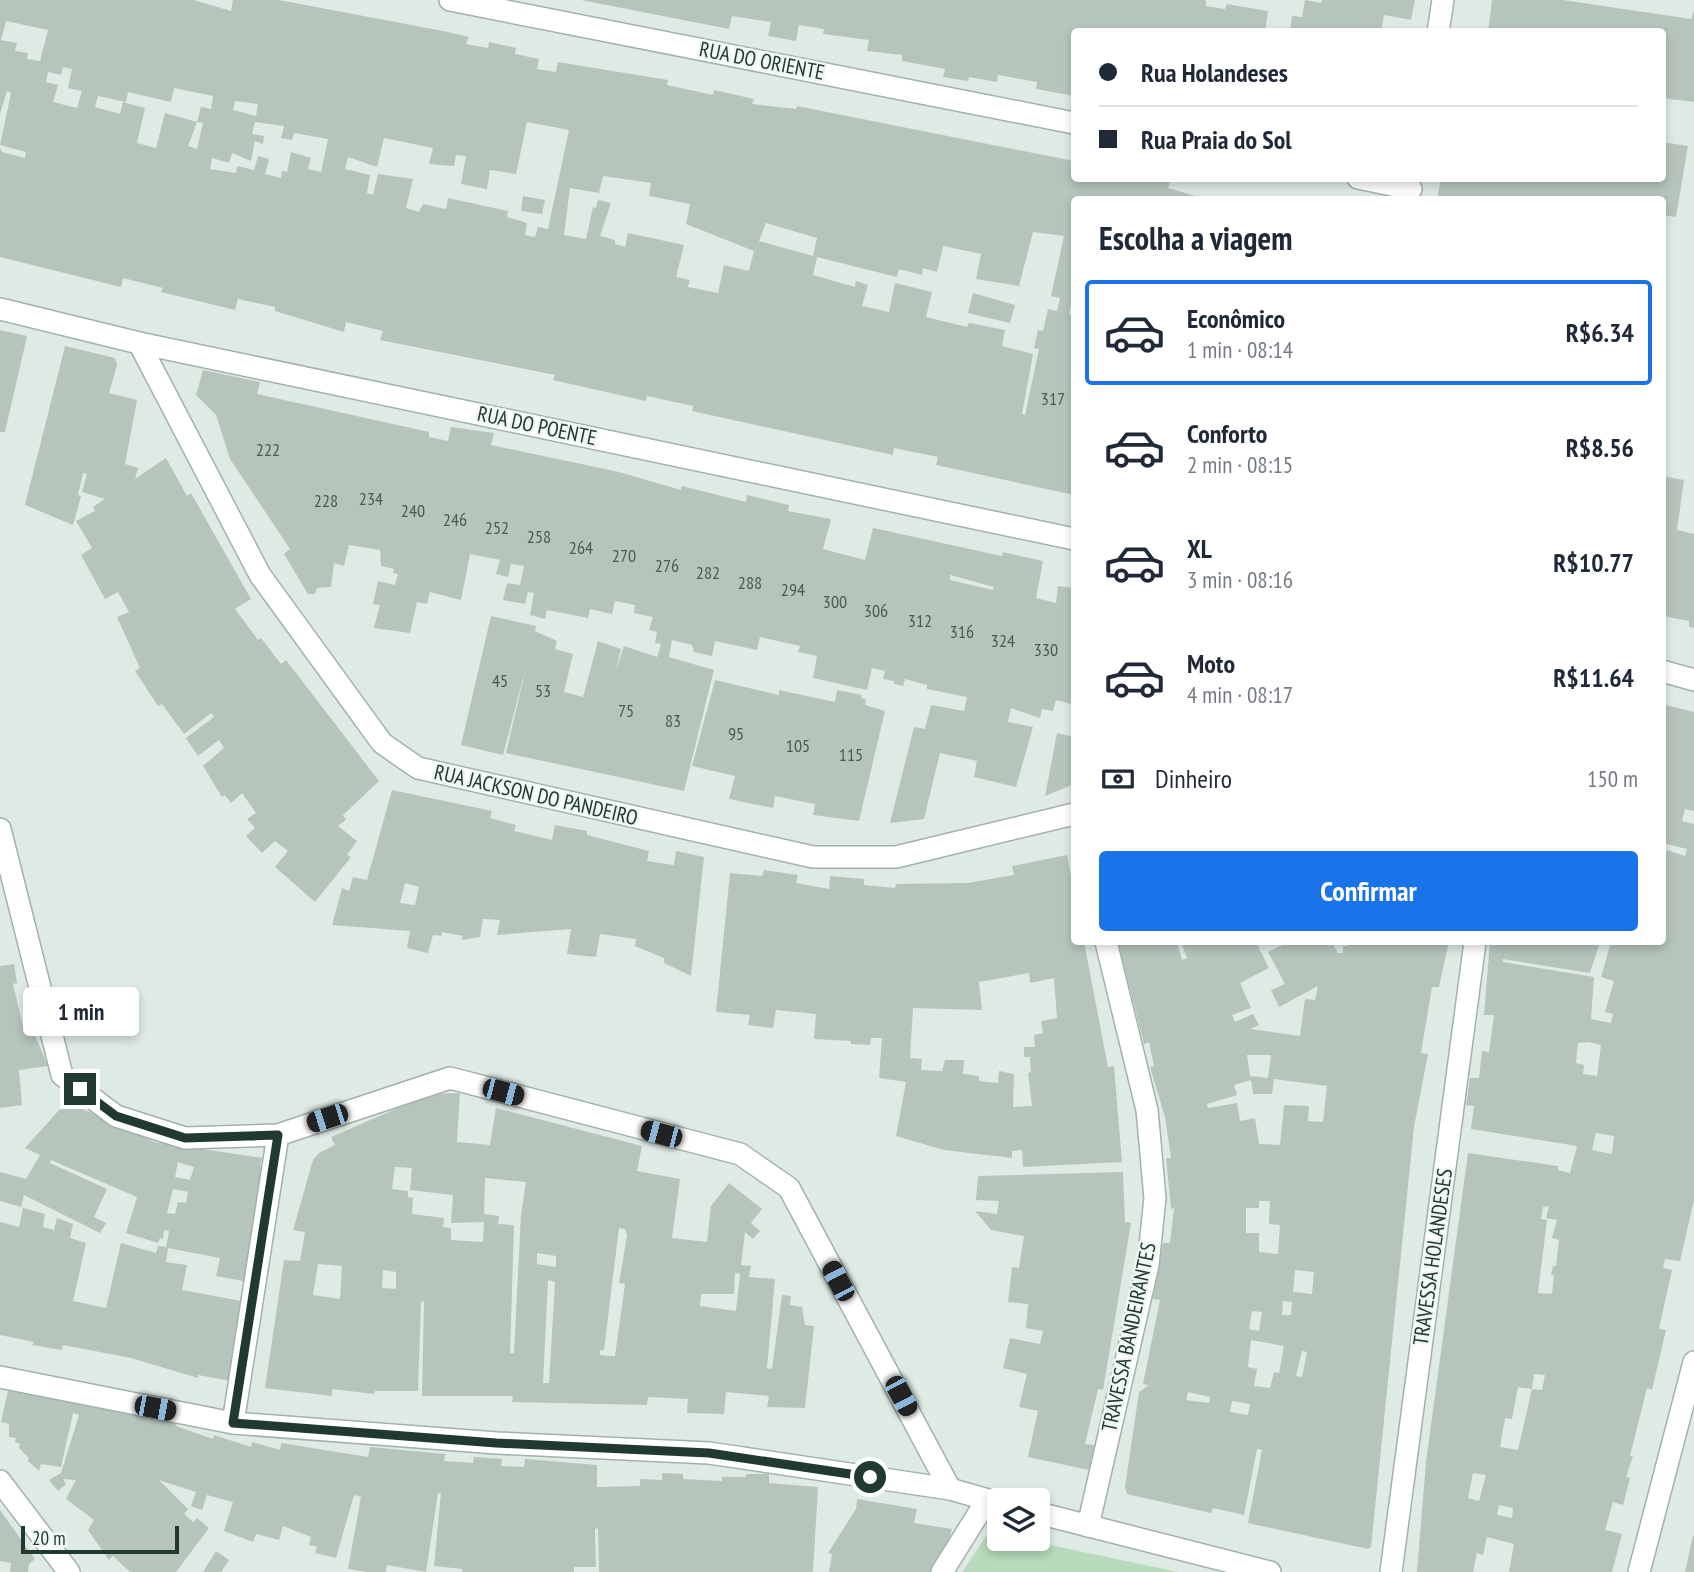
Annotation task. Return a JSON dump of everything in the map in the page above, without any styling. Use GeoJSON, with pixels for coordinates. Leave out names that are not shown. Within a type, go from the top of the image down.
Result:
{"type":"FeatureCollection","features":[{"type":"Feature","properties":{"kind":"street","name":"RUA DO ORIENTE"},"geometry":{"type":"LineString","coordinates":[[450,0],[1071,122]]}},
{"type":"Feature","properties":{"kind":"street"},"geometry":{"type":"LineString","coordinates":[[1439,28],[1443,0]]}},
{"type":"Feature","properties":{"kind":"street"},"geometry":{"type":"LineString","coordinates":[[1377,182],[1411,189]]}},
{"type":"Feature","properties":{"kind":"street","name":"RUA DO POENTE"},"geometry":{"type":"LineString","coordinates":[[0,309],[139,343],[1071,539]]}},
{"type":"Feature","properties":{"kind":"street","name":"RUA JACKSON DO PANDEIRO"},"geometry":{"type":"LineString","coordinates":[[139,343],[260,575],[382,743],[418,768],[813,857],[896,857],[1071,815]]}},
{"type":"Feature","properties":{"kind":"street"},"geometry":{"type":"LineString","coordinates":[[1666,672],[1694,680]]}},
{"type":"Feature","properties":{"kind":"street"},"geometry":{"type":"LineString","coordinates":[[0,829],[62,1075],[116,1116],[185,1138],[278,1135],[450,1078],[740,1154],[789,1188],[950,1489]]}},
{"type":"Feature","properties":{"kind":"street","name":"TRAVESSA BANDEIRANTES"},"geometry":{"type":"LineString","coordinates":[[1088,1525],[1148,1265],[1155,1198],[1147,1110],[1108,945]]}},
{"type":"Feature","properties":{"kind":"street","name":"TRAVESSA HOLANDESES"},"geometry":{"type":"LineString","coordinates":[[1391,1572],[1475,945]]}},
{"type":"Feature","properties":{"kind":"street"},"geometry":{"type":"LineString","coordinates":[[233,1423],[278,1135]]}},
{"type":"Feature","properties":{"kind":"street"},"geometry":{"type":"LineString","coordinates":[[1639,1572],[1693,1372]]}},
{"type":"Feature","properties":{"kind":"street"},"geometry":{"type":"LineString","coordinates":[[0,1377],[233,1423],[496,1443],[709,1453],[950,1489],[987,1499]]}},
{"type":"Feature","properties":{"kind":"street"},"geometry":{"type":"LineString","coordinates":[[0,1481],[69,1572]]}},
{"type":"Feature","properties":{"kind":"street"},"geometry":{"type":"LineString","coordinates":[[942,1572],[987,1509]]}},
{"type":"Feature","properties":{"kind":"street"},"geometry":{"type":"LineString","coordinates":[[1050,1516],[1270,1572]]}},
{"type":"Feature","properties":{"kind":"green space"},"geometry":{"type":"Polygon","coordinates":[[[987,1535],[987,1551],[1050,1551],[1050,1545],[1178,1572],[962,1572],[987,1535]]]}},
{"type":"Feature","properties":{"kind":"building"},"geometry":{"type":"Polygon","coordinates":[[[0,0],[194,0],[231,11],[233,0],[279,0],[469,37],[466,44],[488,48],[489,42],[516,48],[515,54],[539,59],[537,69],[556,72],[558,62],[668,80],[667,85],[713,95],[714,90],[754,99],[752,104],[796,109],[797,106],[1071,160],[1071,182],[1170,182],[1168,188],[1196,196],[1071,196],[1071,494],[936,465],[938,457],[894,448],[893,455],[692,411],[693,406],[647,396],[646,401],[553,380],[555,375],[380,340],[383,331],[346,322],[344,332],[275,311],[275,307],[238,299],[235,310],[161,292],[163,288],[123,278],[121,287],[0,257],[0,148],[2,152],[25,158],[26,152],[0,145],[11,93],[7,91],[0,114],[0,0]],[[6,21],[1,40],[17,43],[15,51],[28,53],[27,59],[40,61],[48,30],[6,21]],[[63,67],[61,75],[48,72],[46,82],[58,85],[53,102],[77,108],[82,91],[68,88],[72,69],[63,67]],[[174,88],[171,102],[128,92],[126,102],[98,96],[95,107],[120,114],[123,102],[145,108],[137,143],[156,148],[165,113],[197,122],[201,107],[211,109],[213,96],[174,88]],[[235,101],[233,110],[256,116],[258,104],[235,101]],[[197,122],[188,146],[197,149],[203,123],[197,122]],[[255,122],[252,134],[264,136],[263,144],[255,141],[251,161],[232,153],[229,163],[212,158],[210,169],[236,173],[237,166],[254,170],[258,156],[269,159],[265,174],[281,178],[282,171],[287,172],[291,152],[311,158],[308,169],[321,172],[328,139],[294,133],[292,140],[281,138],[284,126],[255,122]],[[527,122],[516,174],[490,170],[487,189],[461,184],[466,156],[456,155],[454,166],[429,164],[433,148],[384,138],[377,167],[348,157],[345,169],[370,175],[367,193],[373,195],[378,174],[413,179],[406,208],[419,212],[423,204],[446,209],[448,198],[508,211],[507,217],[527,223],[525,235],[535,237],[538,227],[548,229],[569,130],[527,122]],[[603,176],[599,193],[570,188],[564,235],[586,239],[593,207],[596,208],[598,200],[611,203],[600,236],[615,240],[615,244],[625,247],[628,233],[684,245],[676,277],[690,280],[688,287],[718,293],[724,265],[749,271],[754,251],[686,224],[690,204],[649,196],[651,183],[603,176]],[[766,223],[759,241],[813,256],[817,238],[766,223]],[[1033,232],[1019,286],[976,279],[981,254],[943,246],[937,272],[923,268],[922,275],[899,269],[897,277],[817,257],[813,275],[855,287],[856,281],[868,285],[862,306],[889,312],[895,283],[932,292],[926,317],[967,327],[969,323],[1005,330],[1002,346],[1033,354],[1022,414],[1025,415],[1039,349],[1034,348],[1038,330],[1043,331],[1048,309],[1057,311],[1060,298],[1051,296],[1064,236],[1033,232]]]}},
{"type":"Feature","properties":{"kind":"building"},"geometry":{"type":"Polygon","coordinates":[[[581,0],[1206,0],[1206,6],[1225,9],[1227,4],[1268,11],[1266,28],[1071,28],[1071,95],[1036,89],[1037,82],[998,75],[997,82],[969,77],[968,81],[943,77],[945,69],[902,61],[902,55],[867,51],[869,40],[823,34],[824,29],[799,25],[796,41],[768,36],[771,22],[732,16],[729,29],[581,0]]]}},
{"type":"Feature","properties":{"kind":"building"},"geometry":{"type":"Polygon","coordinates":[[[1305,0],[1321,3],[1322,0],[1415,0],[1411,20],[1384,15],[1382,28],[1290,28],[1292,16],[1302,17],[1305,0]]]}},
{"type":"Feature","properties":{"kind":"building"},"geometry":{"type":"Polygon","coordinates":[[[1492,0],[1563,0],[1691,19],[1694,11],[1694,102],[1666,98],[1666,28],[1488,28],[1492,0]]]}},
{"type":"Feature","properties":{"kind":"building"},"geometry":{"type":"Polygon","coordinates":[[[1666,143],[1688,146],[1676,217],[1666,216],[1666,196],[1438,196],[1440,182],[1666,182],[1666,143]]]}},
{"type":"Feature","properties":{"kind":"building"},"geometry":{"type":"Polygon","coordinates":[[[523,196],[545,200],[542,214],[521,211],[523,196]]]}},
{"type":"Feature","properties":{"kind":"building"},"geometry":{"type":"Polygon","coordinates":[[[973,293],[1015,305],[1010,323],[968,313],[973,293]]]}},
{"type":"Feature","properties":{"kind":"building"},"geometry":{"type":"Polygon","coordinates":[[[0,330],[27,336],[5,432],[0,432],[0,330]]]}},
{"type":"Feature","properties":{"kind":"building"},"geometry":{"type":"Polygon","coordinates":[[[65,346],[115,358],[117,365],[109,393],[137,400],[125,464],[138,468],[135,479],[166,458],[187,496],[191,493],[251,599],[235,609],[258,640],[261,638],[281,664],[286,660],[379,781],[343,815],[346,820],[338,826],[357,841],[347,855],[351,857],[315,902],[275,867],[288,851],[275,841],[262,853],[246,836],[255,828],[247,819],[256,813],[242,793],[231,803],[225,795],[222,797],[203,766],[224,748],[219,740],[198,756],[186,738],[214,717],[211,713],[184,734],[162,704],[158,706],[135,671],[140,668],[117,617],[129,612],[118,592],[105,599],[81,555],[92,548],[76,521],[95,511],[93,507],[105,499],[82,492],[87,474],[83,473],[78,495],[81,496],[73,525],[25,505],[65,346]]]}},
{"type":"Feature","properties":{"kind":"building"},"geometry":{"type":"Polygon","coordinates":[[[203,370],[260,382],[257,394],[429,432],[429,437],[448,441],[451,427],[494,433],[491,445],[619,472],[681,490],[682,486],[746,502],[747,495],[789,505],[788,511],[831,519],[823,549],[865,560],[873,528],[1002,556],[1003,552],[1043,561],[1036,598],[1056,603],[1058,586],[1071,588],[1071,704],[1056,700],[1053,711],[1042,709],[1040,718],[1011,708],[1008,722],[1033,727],[1016,787],[974,777],[977,761],[940,753],[924,819],[890,823],[914,727],[925,729],[931,705],[964,711],[967,697],[927,689],[927,685],[905,679],[903,686],[894,684],[894,681],[883,679],[885,671],[872,668],[867,690],[813,678],[817,656],[798,652],[800,646],[760,637],[757,650],[715,641],[712,656],[694,652],[692,645],[672,640],[669,657],[714,670],[684,791],[506,753],[527,663],[503,755],[461,745],[491,616],[536,626],[535,631],[557,641],[555,649],[573,654],[564,692],[583,697],[598,641],[621,649],[616,670],[624,646],[657,657],[661,644],[655,643],[657,632],[649,630],[653,617],[634,613],[635,605],[615,601],[612,614],[590,609],[588,618],[547,610],[545,619],[530,615],[534,593],[528,592],[525,604],[503,600],[507,583],[520,585],[524,566],[511,564],[508,577],[496,574],[500,560],[470,554],[461,600],[430,592],[427,604],[417,602],[410,633],[374,628],[380,605],[373,604],[378,581],[395,585],[398,574],[393,573],[394,569],[381,566],[380,550],[349,545],[344,566],[334,563],[331,587],[317,588],[315,594],[308,594],[284,554],[290,549],[230,459],[216,415],[196,395],[203,370]],[[950,575],[950,580],[993,590],[994,587],[950,575]]]}},
{"type":"Feature","properties":{"kind":"building"},"geometry":{"type":"Polygon","coordinates":[[[1666,477],[1684,480],[1677,530],[1694,534],[1694,628],[1689,627],[1689,621],[1666,617],[1666,477]]]}},
{"type":"Feature","properties":{"kind":"building"},"geometry":{"type":"Polygon","coordinates":[[[715,680],[779,695],[779,690],[835,702],[837,690],[862,695],[861,698],[866,699],[865,705],[885,711],[859,821],[813,815],[815,804],[775,796],[773,808],[729,799],[735,776],[692,766],[715,680]]]}},
{"type":"Feature","properties":{"kind":"building"},"geometry":{"type":"Polygon","coordinates":[[[1666,705],[1694,712],[1694,811],[1685,809],[1682,821],[1694,824],[1694,1200],[1680,1261],[1665,1259],[1663,1268],[1672,1270],[1659,1329],[1666,1330],[1652,1390],[1647,1388],[1630,1456],[1633,1456],[1626,1477],[1630,1478],[1623,1505],[1613,1502],[1605,1530],[1622,1534],[1612,1572],[1509,1572],[1514,1544],[1487,1537],[1483,1555],[1477,1553],[1473,1572],[1417,1572],[1426,1462],[1468,1153],[1558,1166],[1558,1170],[1570,1173],[1577,1146],[1471,1129],[1474,1106],[1466,1105],[1470,1078],[1479,1078],[1482,1051],[1489,1052],[1494,1015],[1484,1015],[1490,945],[1599,945],[1590,973],[1503,959],[1503,962],[1594,977],[1591,1019],[1611,1023],[1613,1014],[1605,1012],[1614,981],[1601,977],[1610,945],[1666,945],[1666,852],[1667,850],[1685,856],[1687,849],[1666,844],[1666,705]],[[1578,1043],[1576,1063],[1584,1065],[1583,1074],[1597,1076],[1601,1045],[1578,1043]],[[1596,1133],[1592,1150],[1612,1154],[1614,1136],[1596,1133]],[[1549,1206],[1543,1207],[1541,1219],[1547,1220],[1538,1293],[1552,1294],[1554,1275],[1551,1275],[1553,1266],[1556,1266],[1559,1240],[1552,1238],[1557,1220],[1546,1218],[1549,1206]],[[1534,1374],[1532,1389],[1542,1390],[1545,1375],[1534,1374]],[[1518,1387],[1512,1419],[1505,1418],[1500,1447],[1518,1450],[1532,1389],[1518,1387]],[[1473,1473],[1468,1498],[1479,1501],[1486,1475],[1473,1473]],[[1499,1505],[1497,1515],[1512,1518],[1513,1508],[1499,1505]]]}},
{"type":"Feature","properties":{"kind":"building"},"geometry":{"type":"Polygon","coordinates":[[[1057,733],[1071,736],[1071,785],[1045,796],[1057,733]]]}},
{"type":"Feature","properties":{"kind":"building"},"geometry":{"type":"Polygon","coordinates":[[[392,790],[492,811],[490,818],[516,825],[514,831],[552,840],[555,825],[587,831],[587,835],[649,851],[647,861],[674,865],[676,851],[704,857],[691,976],[664,963],[664,958],[635,946],[636,939],[600,934],[596,957],[567,954],[571,929],[497,935],[500,920],[483,919],[480,937],[461,940],[463,936],[442,932],[441,936],[433,935],[428,953],[407,948],[410,931],[332,925],[342,888],[349,891],[353,877],[367,880],[392,790]],[[405,883],[400,903],[415,905],[419,887],[405,883]]]}},
{"type":"Feature","properties":{"kind":"building"},"geometry":{"type":"Polygon","coordinates":[[[1067,855],[1071,876],[1071,945],[1085,945],[1108,1067],[1114,1066],[1122,1162],[1023,1167],[1022,1150],[1012,1151],[1012,1158],[944,1150],[896,1136],[906,1082],[879,1078],[882,1038],[871,1038],[870,1045],[814,1039],[816,1014],[776,1010],[773,1028],[748,1025],[750,1015],[716,1012],[730,873],[762,876],[764,870],[798,875],[796,883],[829,889],[830,876],[864,879],[864,885],[895,888],[896,884],[968,883],[1014,875],[1012,866],[1067,855]],[[1029,973],[979,982],[982,1010],[913,1008],[910,1058],[922,1059],[921,1070],[942,1071],[945,1060],[964,1060],[963,1074],[979,1076],[979,1081],[998,1083],[999,1071],[1014,1074],[1013,1107],[1032,1106],[1028,1073],[1031,1072],[1030,1057],[1024,1057],[1024,1047],[1035,1047],[1034,1035],[1043,1033],[1041,1021],[1057,1018],[1054,978],[1030,983],[1029,973]]]}},
{"type":"Feature","properties":{"kind":"building"},"geometry":{"type":"Polygon","coordinates":[[[1119,945],[1178,945],[1182,960],[1187,958],[1182,945],[1258,945],[1269,968],[1240,983],[1251,1008],[1232,1015],[1235,1022],[1253,1014],[1259,1025],[1250,1029],[1300,1036],[1305,999],[1315,1000],[1318,986],[1279,1007],[1271,990],[1285,984],[1268,952],[1283,945],[1334,945],[1338,953],[1343,953],[1343,946],[1348,945],[1448,945],[1439,987],[1432,987],[1421,1053],[1428,1054],[1414,1127],[1371,1547],[1368,1549],[1248,1523],[1262,1450],[1257,1449],[1244,1515],[1213,1508],[1211,1513],[1127,1494],[1125,1487],[1139,1392],[1149,1385],[1143,1384],[1160,1300],[1153,1299],[1163,1243],[1170,1243],[1174,1208],[1171,1209],[1166,1158],[1171,1158],[1165,1117],[1150,1067],[1154,1066],[1149,1042],[1144,1044],[1119,945]],[[1247,1055],[1250,1076],[1268,1078],[1271,1055],[1247,1055]],[[1274,1079],[1272,1094],[1253,1094],[1251,1080],[1234,1085],[1237,1095],[1207,1104],[1208,1108],[1237,1103],[1240,1121],[1255,1118],[1259,1144],[1280,1145],[1284,1105],[1309,1106],[1308,1121],[1323,1122],[1327,1086],[1274,1079]],[[1259,1201],[1259,1208],[1246,1208],[1246,1233],[1259,1233],[1259,1252],[1278,1254],[1280,1225],[1269,1224],[1270,1201],[1259,1201]],[[1295,1270],[1293,1292],[1312,1294],[1314,1272],[1295,1270]],[[1283,1301],[1282,1315],[1291,1315],[1292,1302],[1283,1301]],[[1252,1311],[1249,1329],[1259,1331],[1262,1312],[1252,1311]],[[1251,1340],[1248,1367],[1257,1369],[1254,1386],[1270,1388],[1274,1372],[1279,1373],[1284,1346],[1251,1340]],[[1302,1351],[1296,1376],[1302,1377],[1307,1352],[1302,1351]],[[1188,1392],[1186,1400],[1209,1403],[1210,1397],[1188,1392]],[[1232,1401],[1230,1412],[1248,1415],[1250,1404],[1232,1401]]]}},
{"type":"Feature","properties":{"kind":"building"},"geometry":{"type":"Polygon","coordinates":[[[14,964],[17,983],[13,984],[25,1035],[34,1033],[48,1066],[19,1070],[22,1105],[0,1108],[0,966],[14,964]]]}},
{"type":"Feature","properties":{"kind":"building"},"geometry":{"type":"Polygon","coordinates":[[[460,1093],[457,1142],[490,1145],[496,1108],[642,1146],[637,1171],[680,1179],[672,1238],[707,1242],[711,1206],[729,1183],[762,1209],[751,1223],[760,1231],[753,1239],[745,1232],[741,1265],[751,1266],[749,1277],[775,1279],[767,1368],[772,1369],[782,1295],[791,1296],[790,1305],[802,1307],[805,1325],[814,1326],[805,1408],[767,1407],[769,1396],[726,1392],[724,1414],[687,1413],[688,1399],[648,1397],[647,1405],[512,1402],[513,1396],[422,1396],[424,1301],[421,1302],[418,1391],[375,1391],[374,1394],[332,1389],[332,1396],[265,1388],[284,1260],[300,1261],[305,1232],[293,1230],[313,1160],[319,1153],[335,1145],[331,1137],[430,1094],[460,1093]],[[395,1167],[392,1189],[408,1191],[408,1197],[413,1198],[412,1214],[444,1218],[443,1227],[451,1228],[451,1240],[483,1242],[484,1222],[451,1223],[453,1195],[410,1190],[412,1168],[395,1167]],[[485,1178],[484,1214],[499,1216],[498,1224],[514,1225],[510,1353],[514,1353],[521,1215],[526,1182],[485,1178]],[[619,1228],[604,1350],[600,1350],[600,1355],[615,1356],[625,1284],[619,1283],[627,1236],[625,1229],[619,1228]],[[537,1253],[537,1264],[556,1267],[556,1256],[537,1253]],[[318,1264],[313,1295],[340,1299],[342,1266],[318,1264]],[[383,1270],[382,1288],[396,1289],[396,1272],[383,1270]],[[735,1273],[734,1294],[701,1294],[700,1306],[736,1311],[740,1274],[735,1273]],[[548,1280],[543,1383],[549,1383],[555,1282],[548,1280]]]}},
{"type":"Feature","properties":{"kind":"building"},"geometry":{"type":"Polygon","coordinates":[[[79,1107],[154,1142],[262,1158],[260,1166],[265,1168],[247,1263],[251,1264],[249,1282],[216,1276],[220,1258],[168,1248],[166,1262],[187,1265],[182,1290],[247,1302],[231,1381],[198,1375],[198,1378],[131,1358],[63,1345],[62,1350],[32,1345],[34,1342],[0,1335],[0,1222],[19,1227],[23,1208],[45,1214],[43,1227],[54,1230],[57,1218],[73,1224],[70,1238],[86,1243],[73,1301],[106,1308],[121,1243],[156,1253],[158,1246],[166,1247],[169,1231],[164,1230],[163,1239],[160,1238],[158,1243],[126,1233],[137,1197],[51,1160],[50,1163],[107,1189],[94,1217],[106,1223],[100,1233],[24,1195],[21,1207],[0,1201],[0,1172],[26,1179],[40,1155],[25,1148],[60,1109],[79,1107]],[[178,1162],[175,1177],[190,1180],[194,1167],[178,1162]],[[173,1189],[167,1213],[175,1214],[178,1202],[186,1203],[188,1192],[173,1189]]]}},
{"type":"Feature","properties":{"kind":"building"},"geometry":{"type":"Polygon","coordinates":[[[1123,1172],[1125,1222],[1131,1223],[1103,1390],[1098,1389],[1085,1444],[1094,1445],[1089,1470],[1028,1457],[1038,1411],[1019,1407],[1027,1374],[1003,1368],[1010,1338],[1040,1344],[1043,1331],[1026,1328],[1028,1304],[1008,1302],[1012,1267],[1019,1268],[1024,1236],[991,1230],[975,1211],[997,1214],[999,1201],[976,1200],[978,1176],[1123,1172]]]}},
{"type":"Feature","properties":{"kind":"building"},"geometry":{"type":"Polygon","coordinates":[[[9,1386],[177,1422],[176,1426],[213,1439],[214,1435],[251,1447],[252,1442],[280,1450],[281,1443],[368,1457],[370,1447],[445,1454],[444,1461],[473,1463],[474,1457],[502,1459],[501,1466],[524,1467],[525,1459],[597,1465],[597,1487],[640,1486],[640,1479],[662,1480],[662,1473],[683,1474],[683,1479],[722,1481],[722,1477],[769,1474],[769,1483],[818,1487],[813,1572],[599,1572],[598,1528],[595,1529],[596,1567],[574,1567],[574,1572],[462,1572],[462,1569],[434,1566],[441,1493],[438,1493],[426,1572],[387,1565],[386,1572],[367,1572],[348,1569],[361,1497],[354,1495],[336,1558],[315,1553],[317,1547],[309,1545],[311,1537],[283,1526],[279,1540],[256,1534],[253,1542],[224,1531],[233,1502],[207,1495],[202,1510],[191,1506],[196,1492],[159,1480],[188,1509],[184,1514],[193,1522],[197,1518],[209,1528],[176,1572],[130,1572],[113,1556],[109,1560],[88,1530],[94,1520],[66,1499],[76,1480],[63,1479],[66,1484],[58,1491],[49,1480],[61,1473],[79,1415],[73,1413],[61,1467],[41,1464],[39,1471],[28,1461],[29,1458],[19,1448],[20,1444],[15,1442],[16,1438],[9,1437],[9,1424],[1,1422],[9,1386]]]}},
{"type":"Feature","properties":{"kind":"building"},"geometry":{"type":"Polygon","coordinates":[[[857,1499],[917,1509],[914,1523],[952,1529],[945,1552],[934,1572],[829,1572],[832,1554],[828,1553],[856,1509],[857,1499]]]}},
{"type":"Feature","properties":{"kind":"building"},"geometry":{"type":"Polygon","coordinates":[[[0,1510],[35,1559],[29,1564],[28,1572],[10,1572],[11,1563],[0,1561],[0,1510]]]}},
{"type":"Feature","properties":{"kind":"building"},"geometry":{"type":"Polygon","coordinates":[[[1693,1536],[1694,1572],[1685,1572],[1693,1536]]]}},
{"type":"Feature","properties":{"kind":"building"},"geometry":{"type":"Polygon","coordinates":[[[216,1551],[229,1560],[221,1572],[203,1572],[216,1551]]]}},
{"type":"Feature","properties":{"kind":"route"},"geometry":{"type":"LineString","coordinates":[[80,1089],[116,1116],[185,1138],[278,1135],[233,1423],[496,1443],[709,1453],[870,1477]]}}]}
